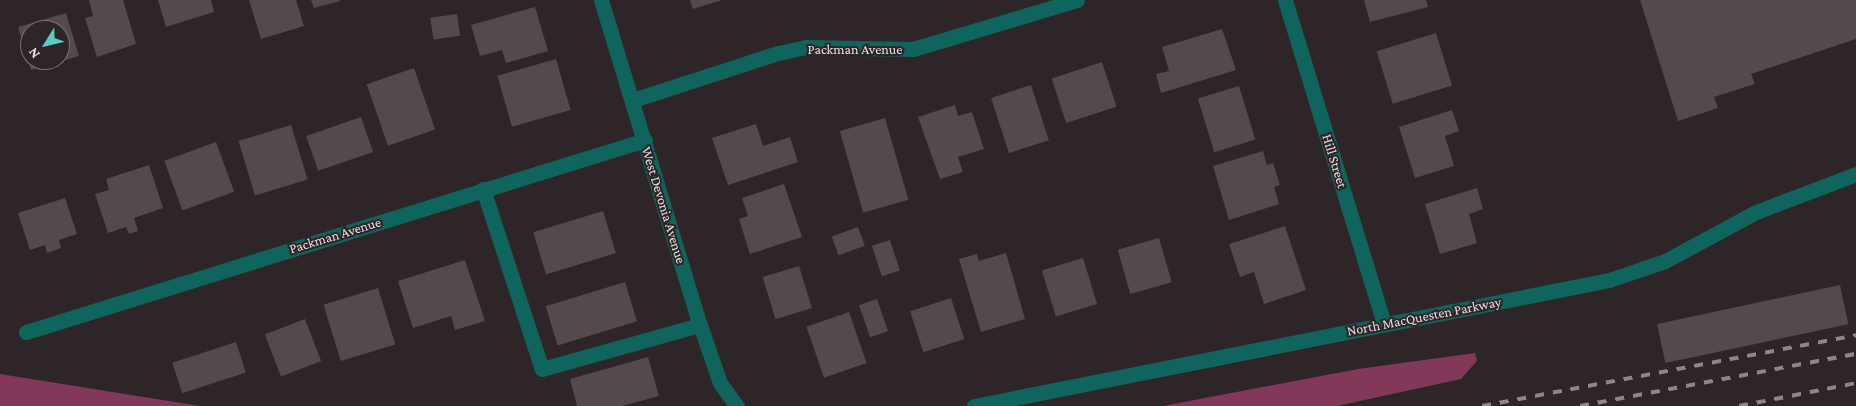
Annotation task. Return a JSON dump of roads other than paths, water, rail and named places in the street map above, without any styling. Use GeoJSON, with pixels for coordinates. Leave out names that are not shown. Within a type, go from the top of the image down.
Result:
{"type":"FeatureCollection","features":[{"type":"Feature","properties":{"kind":"street","name":"West Devonia Avenue"},"geometry":{"type":"LineString","coordinates":[[601,0],[700,325],[720,383],[737,406]]}},
{"type":"Feature","properties":{"kind":"street","name":"Packman Avenue"},"geometry":{"type":"LineString","coordinates":[[633,100],[778,53],[806,48],[913,49],[1077,0]]}},
{"type":"Feature","properties":{"kind":"street","name":"Hill Street"},"geometry":{"type":"LineString","coordinates":[[1285,0],[1384,323]]}},
{"type":"Feature","properties":{"kind":"street","name":"Packman Avenue"},"geometry":{"type":"LineString","coordinates":[[26,332],[645,140]]}},
{"type":"Feature","properties":{"kind":"street","name":"North MacQuesten Parkway"},"geometry":{"type":"LineString","coordinates":[[974,406],[1384,323],[1609,280],[1665,261],[1756,212],[1856,174]]}},
{"type":"Feature","properties":{"kind":"street"},"geometry":{"type":"LineString","coordinates":[[483,189],[542,369],[700,325]]}},
{"type":"Feature","properties":{"kind":"railway"},"geometry":{"type":"LineString","coordinates":[[1482,406],[1856,335]]}},
{"type":"Feature","properties":{"kind":"railway"},"geometry":{"type":"LineString","coordinates":[[1580,406],[1856,354]]}},
{"type":"Feature","properties":{"kind":"railway"},"geometry":{"type":"LineString","coordinates":[[1739,406],[1856,383]]}}]}
